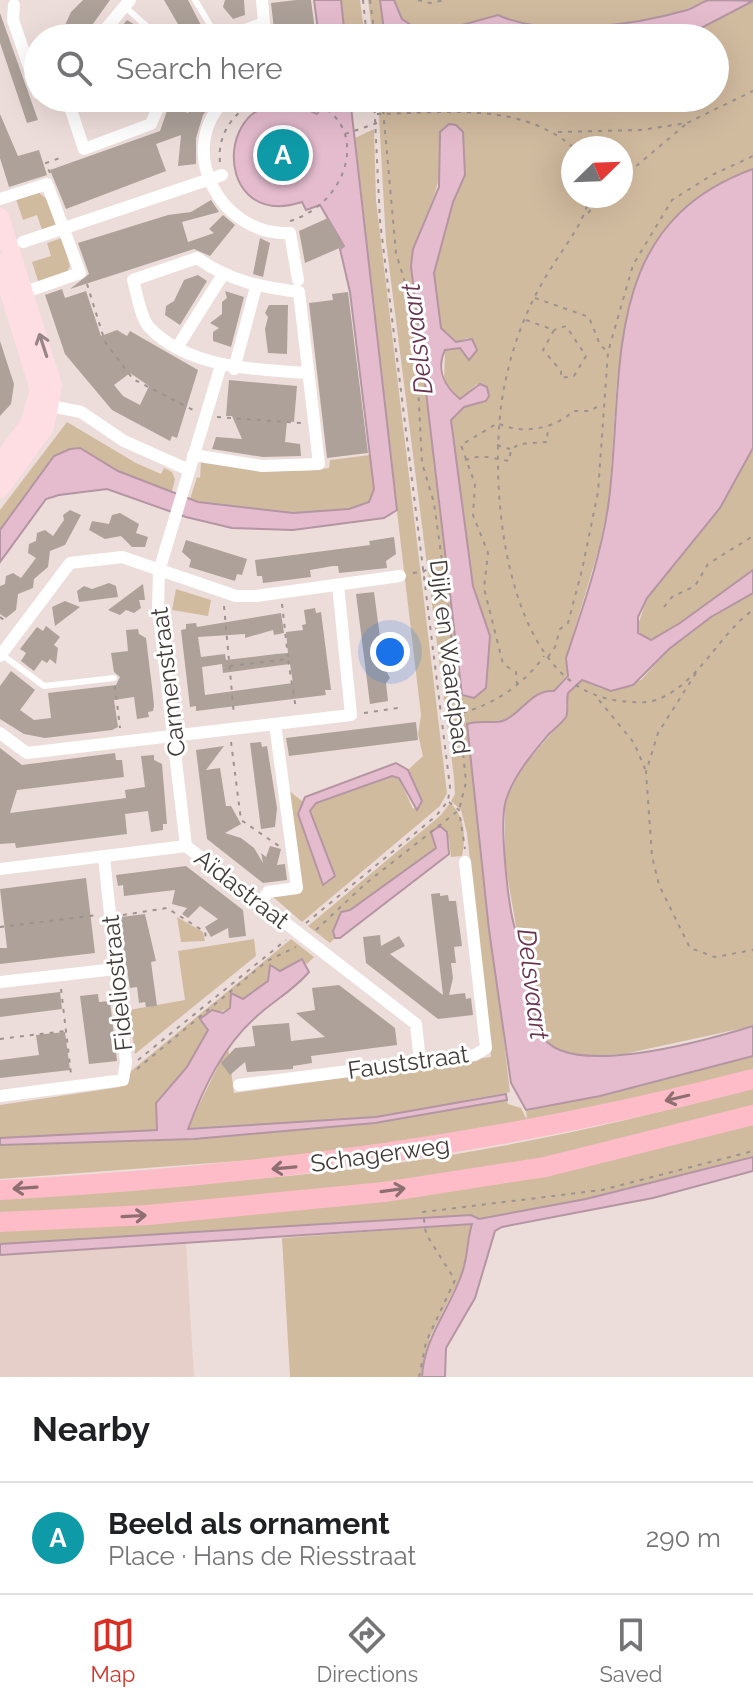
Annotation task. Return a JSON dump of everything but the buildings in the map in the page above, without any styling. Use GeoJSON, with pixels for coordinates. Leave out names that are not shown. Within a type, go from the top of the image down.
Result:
{"type":"FeatureCollection","features":[{"type":"Feature","properties":{"kind":"main road","name":"Schagerweg"},"geometry":{"type":"LineString","coordinates":[[0,1190],[295,1167],[518,1134],[753,1079]]}},
{"type":"Feature","properties":{"kind":"main road","name":"Schagerweg"},"geometry":{"type":"LineString","coordinates":[[0,1222],[148,1215],[384,1192],[545,1167],[753,1115]]}},
{"type":"Feature","properties":{"kind":"street"},"geometry":{"type":"LineString","coordinates":[[261,24],[264,23],[262,0]]}},
{"type":"Feature","properties":{"kind":"street"},"geometry":{"type":"LineString","coordinates":[[110,24],[127,3]]}},
{"type":"Feature","properties":{"kind":"street"},"geometry":{"type":"LineString","coordinates":[[14,5],[13,20],[24,52]]}},
{"type":"Feature","properties":{"kind":"street"},"geometry":{"type":"LineString","coordinates":[[70,112],[84,149],[151,124],[156,112]]}},
{"type":"Feature","properties":{"kind":"street"},"geometry":{"type":"LineString","coordinates":[[193,455],[262,466],[319,464],[290,233],[270,233],[241,222],[219,201],[204,159],[206,137],[215,112]]}},
{"type":"Feature","properties":{"kind":"street"},"geometry":{"type":"LineString","coordinates":[[23,242],[222,175]]}},
{"type":"Feature","properties":{"kind":"street"},"geometry":{"type":"LineString","coordinates":[[0,199],[47,184],[80,273],[31,290]]}},
{"type":"Feature","properties":{"kind":"street"},"geometry":{"type":"LineString","coordinates":[[0,217],[52,372],[44,405],[42,434],[0,489]]}},
{"type":"Feature","properties":{"kind":"street"},"geometry":{"type":"LineString","coordinates":[[298,286],[256,287],[222,276],[197,258],[133,280],[148,326],[178,346],[227,367],[308,373]]}},
{"type":"Feature","properties":{"kind":"street"},"geometry":{"type":"LineString","coordinates":[[0,263],[38,376],[44,405],[0,463]]}},
{"type":"Feature","properties":{"kind":"street"},"geometry":{"type":"LineString","coordinates":[[178,346],[222,276]]}},
{"type":"Feature","properties":{"kind":"street"},"geometry":{"type":"LineString","coordinates":[[44,405],[81,412],[124,441],[189,470],[206,416],[256,287]]}},
{"type":"Feature","properties":{"kind":"street","name":"Carmenstraat"},"geometry":{"type":"LineString","coordinates":[[186,846],[158,608],[159,571],[189,470]]}},
{"type":"Feature","properties":{"kind":"street"},"geometry":{"type":"LineString","coordinates":[[1,655],[70,563],[122,557],[227,593],[256,596],[400,576]]}},
{"type":"Feature","properties":{"kind":"street"},"geometry":{"type":"LineString","coordinates":[[0,733],[27,753],[351,715],[338,585]]}},
{"type":"Feature","properties":{"kind":"street"},"geometry":{"type":"LineString","coordinates":[[259,904],[268,892],[297,888],[275,724]]}},
{"type":"Feature","properties":{"kind":"street","name":"Aïdastraat"},"geometry":{"type":"LineString","coordinates":[[0,869],[186,846],[416,1024],[420,1062]]}},
{"type":"Feature","properties":{"kind":"street","name":"Fideliostraat"},"geometry":{"type":"LineString","coordinates":[[0,1096],[124,1075],[104,858]]}},
{"type":"Feature","properties":{"kind":"street","name":"Fauststraat"},"geometry":{"type":"LineString","coordinates":[[239,1085],[475,1055],[486,1048],[465,862]]}},
{"type":"Feature","properties":{"kind":"street"},"geometry":{"type":"LineString","coordinates":[[0,982],[115,969]]}},
{"type":"Feature","properties":{"kind":"lane"},"geometry":{"type":"LineString","coordinates":[[195,0],[211,24]]}},
{"type":"Feature","properties":{"kind":"lane"},"geometry":{"type":"LineString","coordinates":[[127,3],[147,24]]}},
{"type":"Feature","properties":{"kind":"lane"},"geometry":{"type":"LineString","coordinates":[[1,655],[44,686],[114,678]]}},
{"type":"Feature","properties":{"kind":"path"},"geometry":{"type":"LineString","coordinates":[[363,0],[366,24]]}},
{"type":"Feature","properties":{"kind":"path"},"geometry":{"type":"LineString","coordinates":[[370,0],[373,24]]}},
{"type":"Feature","properties":{"kind":"path"},"geometry":{"type":"LineString","coordinates":[[418,0],[445,0]]}},
{"type":"Feature","properties":{"kind":"path"},"geometry":{"type":"LineString","coordinates":[[729,103],[753,91]]}},
{"type":"Feature","properties":{"kind":"path"},"geometry":{"type":"LineString","coordinates":[[222,175],[219,155],[222,137],[230,121],[241,112]]}},
{"type":"Feature","properties":{"kind":"path"},"geometry":{"type":"LineString","coordinates":[[282,221],[299,218],[322,206],[331,197],[347,163],[344,134],[330,112]]}},
{"type":"Feature","properties":{"kind":"path","name":"Dijk en Waardpad"},"geometry":{"type":"LineString","coordinates":[[376,112],[380,221],[443,717],[450,787],[448,801]]}},
{"type":"Feature","properties":{"kind":"path"},"geometry":{"type":"LineString","coordinates":[[376,115],[479,112],[507,116],[555,132],[641,130],[687,123]]}},
{"type":"Feature","properties":{"kind":"path"},"geometry":{"type":"LineString","coordinates":[[633,169],[687,123],[710,112]]}},
{"type":"Feature","properties":{"kind":"path"},"geometry":{"type":"LineString","coordinates":[[384,114],[396,253],[406,286],[418,385],[422,463],[434,503],[460,715],[466,782],[459,810],[466,841],[465,862]]}},
{"type":"Feature","properties":{"kind":"path"},"geometry":{"type":"LineString","coordinates":[[344,134],[377,123]]}},
{"type":"Feature","properties":{"kind":"path"},"geometry":{"type":"LineString","coordinates":[[555,132],[561,137]]}},
{"type":"Feature","properties":{"kind":"path"},"geometry":{"type":"LineString","coordinates":[[443,717],[460,715],[489,704],[517,685],[555,647],[560,629],[568,623],[598,492],[608,352],[633,265],[672,200],[712,175],[753,156]]}},
{"type":"Feature","properties":{"kind":"path"},"geometry":{"type":"LineString","coordinates":[[47,184],[51,178],[46,163],[60,158]]}},
{"type":"Feature","properties":{"kind":"path"},"geometry":{"type":"LineString","coordinates":[[586,215],[587,208]]}},
{"type":"Feature","properties":{"kind":"path"},"geometry":{"type":"LineString","coordinates":[[592,208],[535,298],[505,382],[497,445],[504,540],[526,614],[546,657],[597,697],[634,743],[646,772],[652,856],[659,885],[690,948],[715,957],[753,950]]}},
{"type":"Feature","properties":{"kind":"path"},"geometry":{"type":"LineString","coordinates":[[90,294],[107,346],[133,379],[206,416],[314,424]]}},
{"type":"Feature","properties":{"kind":"path"},"geometry":{"type":"LineString","coordinates":[[535,298],[589,317],[600,345],[608,352]]}},
{"type":"Feature","properties":{"kind":"path"},"geometry":{"type":"LineString","coordinates":[[525,319],[554,330],[566,326],[571,329],[586,356],[574,376],[561,378],[561,371],[543,350],[554,330]]}},
{"type":"Feature","properties":{"kind":"path"},"geometry":{"type":"LineString","coordinates":[[498,423],[510,430],[548,425],[563,422],[573,411],[590,411],[603,403]]}},
{"type":"Feature","properties":{"kind":"path"},"geometry":{"type":"LineString","coordinates":[[498,423],[461,445],[475,484],[473,515],[488,553],[484,588],[503,664],[516,672],[517,685]]}},
{"type":"Feature","properties":{"kind":"path"},"geometry":{"type":"LineString","coordinates":[[465,460],[481,456],[509,461],[511,450],[519,444],[547,442],[548,425]]}},
{"type":"Feature","properties":{"kind":"path"},"geometry":{"type":"LineString","coordinates":[[497,445],[511,450]]}},
{"type":"Feature","properties":{"kind":"path"},"geometry":{"type":"LineString","coordinates":[[664,607],[672,597],[695,586],[714,559],[753,536]]}},
{"type":"Feature","properties":{"kind":"path"},"geometry":{"type":"LineString","coordinates":[[423,572],[441,560]]}},
{"type":"Feature","properties":{"kind":"path"},"geometry":{"type":"LineString","coordinates":[[227,593],[222,612],[241,820],[271,843],[291,844]]}},
{"type":"Feature","properties":{"kind":"path"},"geometry":{"type":"LineString","coordinates":[[280,593],[298,721]]}},
{"type":"Feature","properties":{"kind":"path"},"geometry":{"type":"LineString","coordinates":[[597,697],[634,703],[656,700],[694,674],[753,610]]}},
{"type":"Feature","properties":{"kind":"path"},"geometry":{"type":"LineString","coordinates":[[229,666],[288,659]]}},
{"type":"Feature","properties":{"kind":"path"},"geometry":{"type":"LineString","coordinates":[[646,772],[658,733],[703,661]]}},
{"type":"Feature","properties":{"kind":"path"},"geometry":{"type":"LineString","coordinates":[[114,678],[121,741]]}},
{"type":"Feature","properties":{"kind":"path"},"geometry":{"type":"LineString","coordinates":[[351,715],[398,708]]}},
{"type":"Feature","properties":{"kind":"path"},"geometry":{"type":"LineString","coordinates":[[124,1075],[436,816],[448,801],[459,810]]}},
{"type":"Feature","properties":{"kind":"path"},"geometry":{"type":"LineString","coordinates":[[124,1075],[267,961],[307,940],[350,897],[459,810]]}},
{"type":"Feature","properties":{"kind":"path"},"geometry":{"type":"LineString","coordinates":[[0,927],[167,908],[205,932],[206,938]]}},
{"type":"Feature","properties":{"kind":"path"},"geometry":{"type":"LineString","coordinates":[[59,976],[73,1086]]}},
{"type":"Feature","properties":{"kind":"path"},"geometry":{"type":"LineString","coordinates":[[0,1039],[66,1030]]}},
{"type":"Feature","properties":{"kind":"path"},"geometry":{"type":"LineString","coordinates":[[419,1377],[426,1342],[455,1280],[425,1230],[423,1212],[602,1190],[753,1151]]}},
{"type":"Feature","properties":{"kind":"shaded area"},"geometry":{"type":"Polygon","coordinates":[[[341,0],[360,0],[363,24],[344,24],[341,0]]]}},
{"type":"Feature","properties":{"kind":"shaded area"},"geometry":{"type":"Polygon","coordinates":[[[368,0],[380,0],[383,24],[371,24],[368,0]]]}},
{"type":"Feature","properties":{"kind":"shaded area"},"geometry":{"type":"Polygon","coordinates":[[[394,0],[708,0],[661,17],[626,24],[526,24],[498,15],[466,24],[409,24],[401,19],[394,0]]]}},
{"type":"Feature","properties":{"kind":"shaded area"},"geometry":{"type":"Polygon","coordinates":[[[753,1],[753,169],[725,180],[631,297],[617,381],[609,500],[599,548],[566,658],[570,671],[553,692],[533,699],[508,719],[467,724],[510,1092],[376,1117],[187,1129],[228,1046],[234,1093],[491,1057],[467,833],[461,810],[451,801],[455,794],[386,242],[379,112],[729,112],[729,24],[709,24],[753,1]],[[463,132],[440,141],[439,176],[418,235],[411,266],[462,695],[474,698],[486,688],[490,636],[473,586],[451,420],[464,407],[486,401],[489,393],[487,387],[477,384],[460,399],[444,381],[445,350],[460,348],[471,359],[468,338],[456,342],[441,328],[434,273],[453,202],[465,175],[463,132]]]}},
{"type":"Feature","properties":{"kind":"shaded area"},"geometry":{"type":"Polygon","coordinates":[[[374,129],[376,200],[447,793],[440,806],[302,922],[272,896],[299,890],[288,790],[302,801],[323,884],[335,876],[310,812],[316,803],[392,776],[399,778],[413,809],[422,801],[408,770],[423,756],[418,734],[421,715],[353,139],[374,129]]]}},
{"type":"Feature","properties":{"kind":"shaded area"},"geometry":{"type":"Polygon","coordinates":[[[37,191],[49,201],[58,224],[42,230],[37,215],[23,220],[16,199],[37,191]]]}},
{"type":"Feature","properties":{"kind":"shaded area"},"geometry":{"type":"Polygon","coordinates":[[[62,238],[70,266],[66,274],[39,284],[32,262],[51,256],[47,243],[62,238]]]}},
{"type":"Feature","properties":{"kind":"shaded area"},"geometry":{"type":"Polygon","coordinates":[[[67,422],[136,463],[161,474],[164,468],[172,472],[175,479],[172,492],[118,471],[80,448],[54,456],[0,530],[0,510],[67,422]]]}},
{"type":"Feature","properties":{"kind":"shaded area"},"geometry":{"type":"Polygon","coordinates":[[[753,448],[753,570],[683,622],[655,637],[644,639],[637,628],[647,598],[720,508],[753,448]]]}},
{"type":"Feature","properties":{"kind":"shaded area"},"geometry":{"type":"Polygon","coordinates":[[[370,455],[374,493],[368,502],[355,508],[281,512],[190,499],[197,477],[200,478],[201,460],[249,468],[297,471],[329,468],[330,460],[370,455]]]}},
{"type":"Feature","properties":{"kind":"shaded area"},"geometry":{"type":"Polygon","coordinates":[[[176,589],[211,600],[208,616],[172,610],[176,589]]]}},
{"type":"Feature","properties":{"kind":"shaded area"},"geometry":{"type":"Polygon","coordinates":[[[753,593],[753,1026],[624,1054],[578,1057],[552,1049],[541,1033],[531,1001],[534,971],[529,954],[518,938],[505,863],[505,802],[521,769],[567,715],[567,693],[582,680],[602,689],[641,680],[669,649],[711,617],[753,593]]]}},
{"type":"Feature","properties":{"kind":"shaded area"},"geometry":{"type":"Polygon","coordinates":[[[450,803],[459,814],[463,827],[462,856],[451,857],[449,839],[431,833],[436,848],[350,910],[341,912],[333,931],[335,938],[330,943],[308,926],[441,815],[450,803]]]}},
{"type":"Feature","properties":{"kind":"shaded area"},"geometry":{"type":"Polygon","coordinates":[[[177,917],[203,932],[205,941],[181,942],[177,917]]]}},
{"type":"Feature","properties":{"kind":"shaded area"},"geometry":{"type":"Polygon","coordinates":[[[254,939],[256,956],[135,1054],[129,1010],[185,1000],[178,951],[254,939]]]}},
{"type":"Feature","properties":{"kind":"shaded area"},"geometry":{"type":"Polygon","coordinates":[[[291,939],[314,957],[307,964],[302,960],[280,971],[269,969],[268,981],[243,999],[231,993],[230,1008],[200,1019],[209,1029],[187,1067],[167,1089],[157,1130],[0,1138],[0,1105],[120,1087],[128,1080],[131,1071],[291,939]]]}},
{"type":"Feature","properties":{"kind":"shaded area"},"geometry":{"type":"Polygon","coordinates":[[[753,1056],[753,1070],[507,1129],[332,1154],[0,1179],[0,1145],[191,1139],[375,1123],[507,1100],[508,1104],[521,1108],[527,1120],[526,1110],[600,1096],[753,1056]]]}},
{"type":"Feature","properties":{"kind":"shaded area"},"geometry":{"type":"Polygon","coordinates":[[[753,1087],[753,1106],[534,1163],[260,1198],[0,1215],[0,1197],[249,1179],[398,1163],[577,1131],[753,1087]]]}},
{"type":"Feature","properties":{"kind":"shaded area"},"geometry":{"type":"Polygon","coordinates":[[[753,1124],[753,1157],[586,1199],[479,1220],[471,1215],[0,1244],[0,1231],[163,1221],[753,1124]]]}},
{"type":"Feature","properties":{"kind":"shaded area"},"geometry":{"type":"Polygon","coordinates":[[[473,1224],[463,1272],[430,1337],[422,1377],[290,1377],[282,1238],[473,1224]]]}},
{"type":"Feature","properties":{"kind":"shaded area"},"geometry":{"type":"Polygon","coordinates":[[[186,1244],[194,1377],[0,1377],[0,1255],[186,1244]]]}},
{"type":"Feature","properties":{"kind":"water"},"geometry":{"type":"Polygon","coordinates":[[[314,0],[341,0],[344,24],[317,24],[314,0]]]}},
{"type":"Feature","properties":{"kind":"water"},"geometry":{"type":"Polygon","coordinates":[[[380,0],[394,0],[402,19],[410,24],[383,24],[380,0]]]}},
{"type":"Feature","properties":{"kind":"water"},"geometry":{"type":"Polygon","coordinates":[[[710,0],[753,1],[709,24],[618,24],[690,9],[710,0]]]}},
{"type":"Feature","properties":{"kind":"water"},"geometry":{"type":"Polygon","coordinates":[[[498,15],[530,24],[466,24],[498,15]]]}},
{"type":"Feature","properties":{"kind":"water"},"geometry":{"type":"Polygon","coordinates":[[[256,112],[352,112],[397,510],[384,518],[293,530],[232,528],[186,517],[107,489],[59,495],[46,499],[0,562],[0,530],[54,456],[70,449],[80,448],[118,471],[198,502],[293,513],[349,509],[369,502],[374,489],[350,292],[340,249],[344,246],[320,205],[306,210],[302,202],[270,205],[248,194],[236,175],[234,150],[241,127],[256,112]]]}},
{"type":"Feature","properties":{"kind":"water"},"geometry":{"type":"Polygon","coordinates":[[[449,124],[456,125],[463,132],[465,175],[453,202],[434,273],[441,328],[456,342],[472,339],[477,350],[469,360],[460,348],[445,350],[441,364],[446,383],[460,399],[480,384],[487,387],[489,396],[486,401],[464,407],[451,420],[473,586],[490,636],[486,688],[474,698],[462,695],[411,266],[413,249],[439,187],[440,132],[449,124]]]}},
{"type":"Feature","properties":{"kind":"water","name":"Delsvaart"},"geometry":{"type":"Polygon","coordinates":[[[753,169],[753,448],[720,508],[647,598],[638,617],[638,633],[651,640],[753,570],[753,593],[711,617],[669,649],[633,685],[611,691],[582,680],[568,693],[566,717],[530,757],[509,791],[504,811],[504,848],[515,928],[532,962],[536,1021],[540,1032],[554,1047],[577,1054],[606,1056],[639,1053],[705,1040],[753,1026],[753,1056],[600,1096],[526,1110],[511,1083],[489,930],[467,724],[505,720],[540,693],[554,691],[568,676],[566,658],[606,520],[621,352],[629,306],[644,264],[668,226],[703,194],[753,169]]]}},
{"type":"Feature","properties":{"kind":"water"},"geometry":{"type":"Polygon","coordinates":[[[396,763],[408,770],[422,801],[417,810],[399,778],[392,776],[316,803],[310,811],[335,876],[323,885],[298,814],[305,797],[396,763]]]}},
{"type":"Feature","properties":{"kind":"water"},"geometry":{"type":"Polygon","coordinates":[[[440,826],[447,832],[449,854],[340,938],[335,938],[333,931],[341,912],[350,910],[436,848],[431,832],[440,826]]]}},
{"type":"Feature","properties":{"kind":"water"},"geometry":{"type":"Polygon","coordinates":[[[302,959],[309,972],[244,1028],[207,1084],[188,1129],[376,1117],[506,1094],[507,1100],[375,1123],[194,1139],[0,1145],[0,1138],[157,1130],[156,1103],[187,1067],[208,1030],[200,1019],[212,1010],[223,1013],[230,1008],[231,993],[243,999],[268,981],[270,965],[280,971],[302,959]]]}},
{"type":"Feature","properties":{"kind":"water"},"geometry":{"type":"Polygon","coordinates":[[[753,1157],[753,1171],[653,1198],[502,1227],[495,1231],[475,1298],[446,1348],[445,1377],[422,1377],[424,1363],[432,1336],[462,1273],[472,1224],[0,1255],[0,1244],[471,1215],[479,1219],[586,1199],[753,1157]]]}},
{"type":"Feature","properties":{"kind":"place","name":"Beeld als ornament"},"geometry":{"type":"Point","coordinates":[283,155]}}]}
